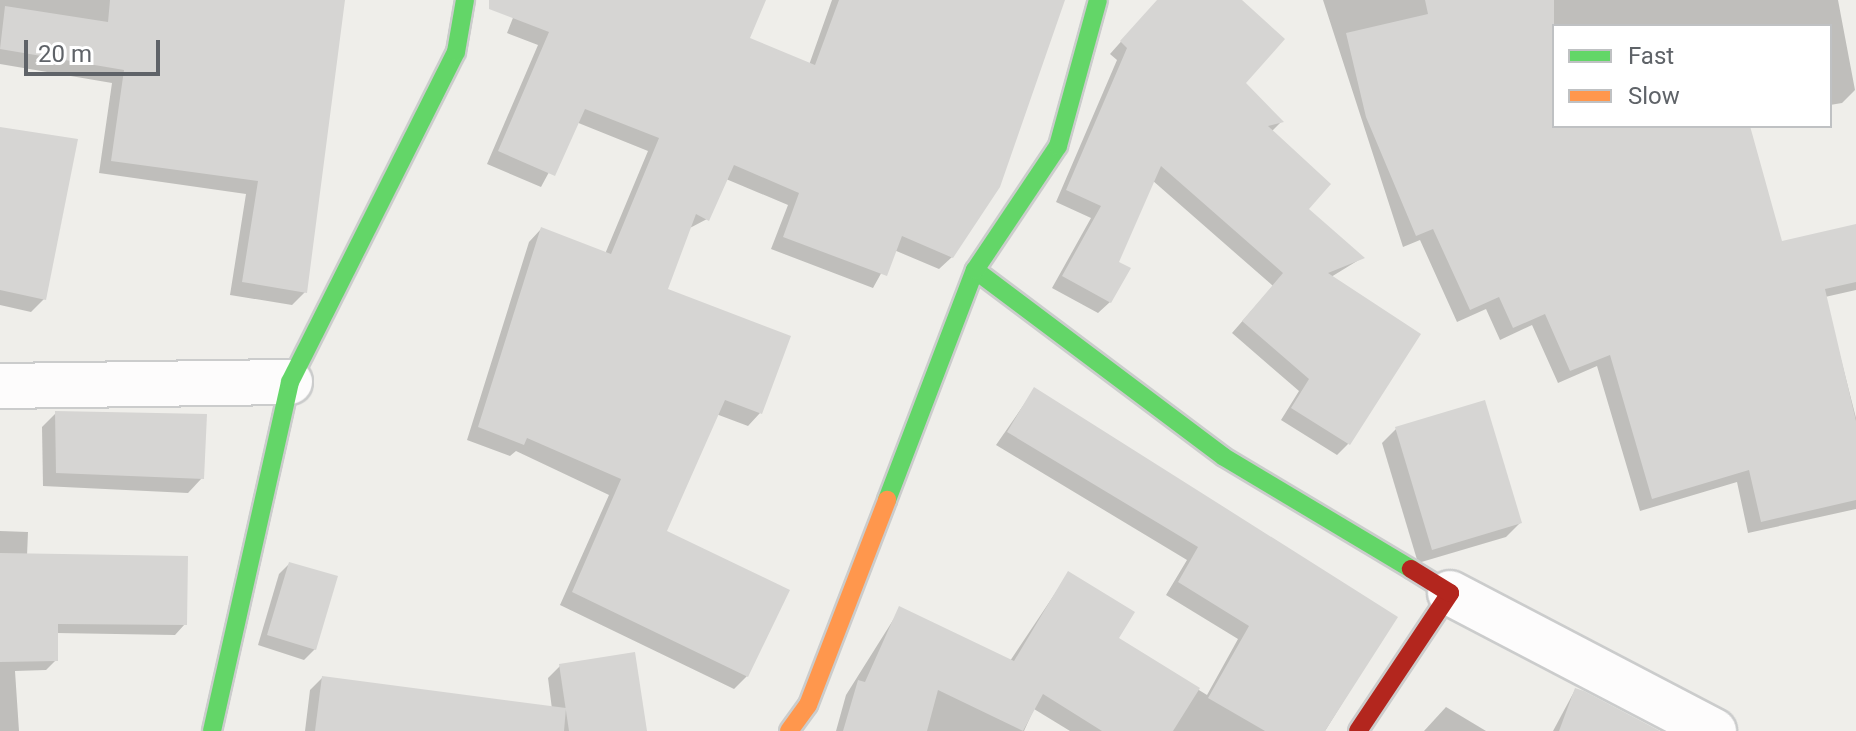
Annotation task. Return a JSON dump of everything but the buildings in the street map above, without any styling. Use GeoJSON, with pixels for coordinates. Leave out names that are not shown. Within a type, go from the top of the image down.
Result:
{"type":"FeatureCollection","features":[{"type":"Feature","properties":{"kind":"street"},"geometry":{"type":"LineString","coordinates":[[212,731],[290,382],[456,52],[465,0]]}},
{"type":"Feature","properties":{"kind":"street"},"geometry":{"type":"LineString","coordinates":[[789,731],[808,705],[975,270],[1058,146],[1098,0]]}},
{"type":"Feature","properties":{"kind":"street"},"geometry":{"type":"LineString","coordinates":[[975,270],[1224,457],[1450,593],[1714,731]]}},
{"type":"Feature","properties":{"kind":"street"},"geometry":{"type":"LineString","coordinates":[[0,386],[290,382]]}},
{"type":"Feature","properties":{"kind":"street"},"geometry":{"type":"LineString","coordinates":[[1358,731],[1450,593]]}},
{"type":"Feature","properties":{"kind":"traffic: fast"},"geometry":{"type":"LineString","coordinates":[[212,731],[290,382],[456,52],[465,0]]}},
{"type":"Feature","properties":{"kind":"traffic: fast"},"geometry":{"type":"LineString","coordinates":[[887,500],[975,270],[1058,146],[1098,0]]}},
{"type":"Feature","properties":{"kind":"traffic: fast"},"geometry":{"type":"LineString","coordinates":[[975,270],[1224,457],[1411,569]]}},
{"type":"Feature","properties":{"kind":"traffic: slow"},"geometry":{"type":"LineString","coordinates":[[789,731],[808,705],[887,500]]}},
{"type":"Feature","properties":{"kind":"traffic: jam"},"geometry":{"type":"LineString","coordinates":[[1358,731],[1450,593],[1411,569]]}}]}
